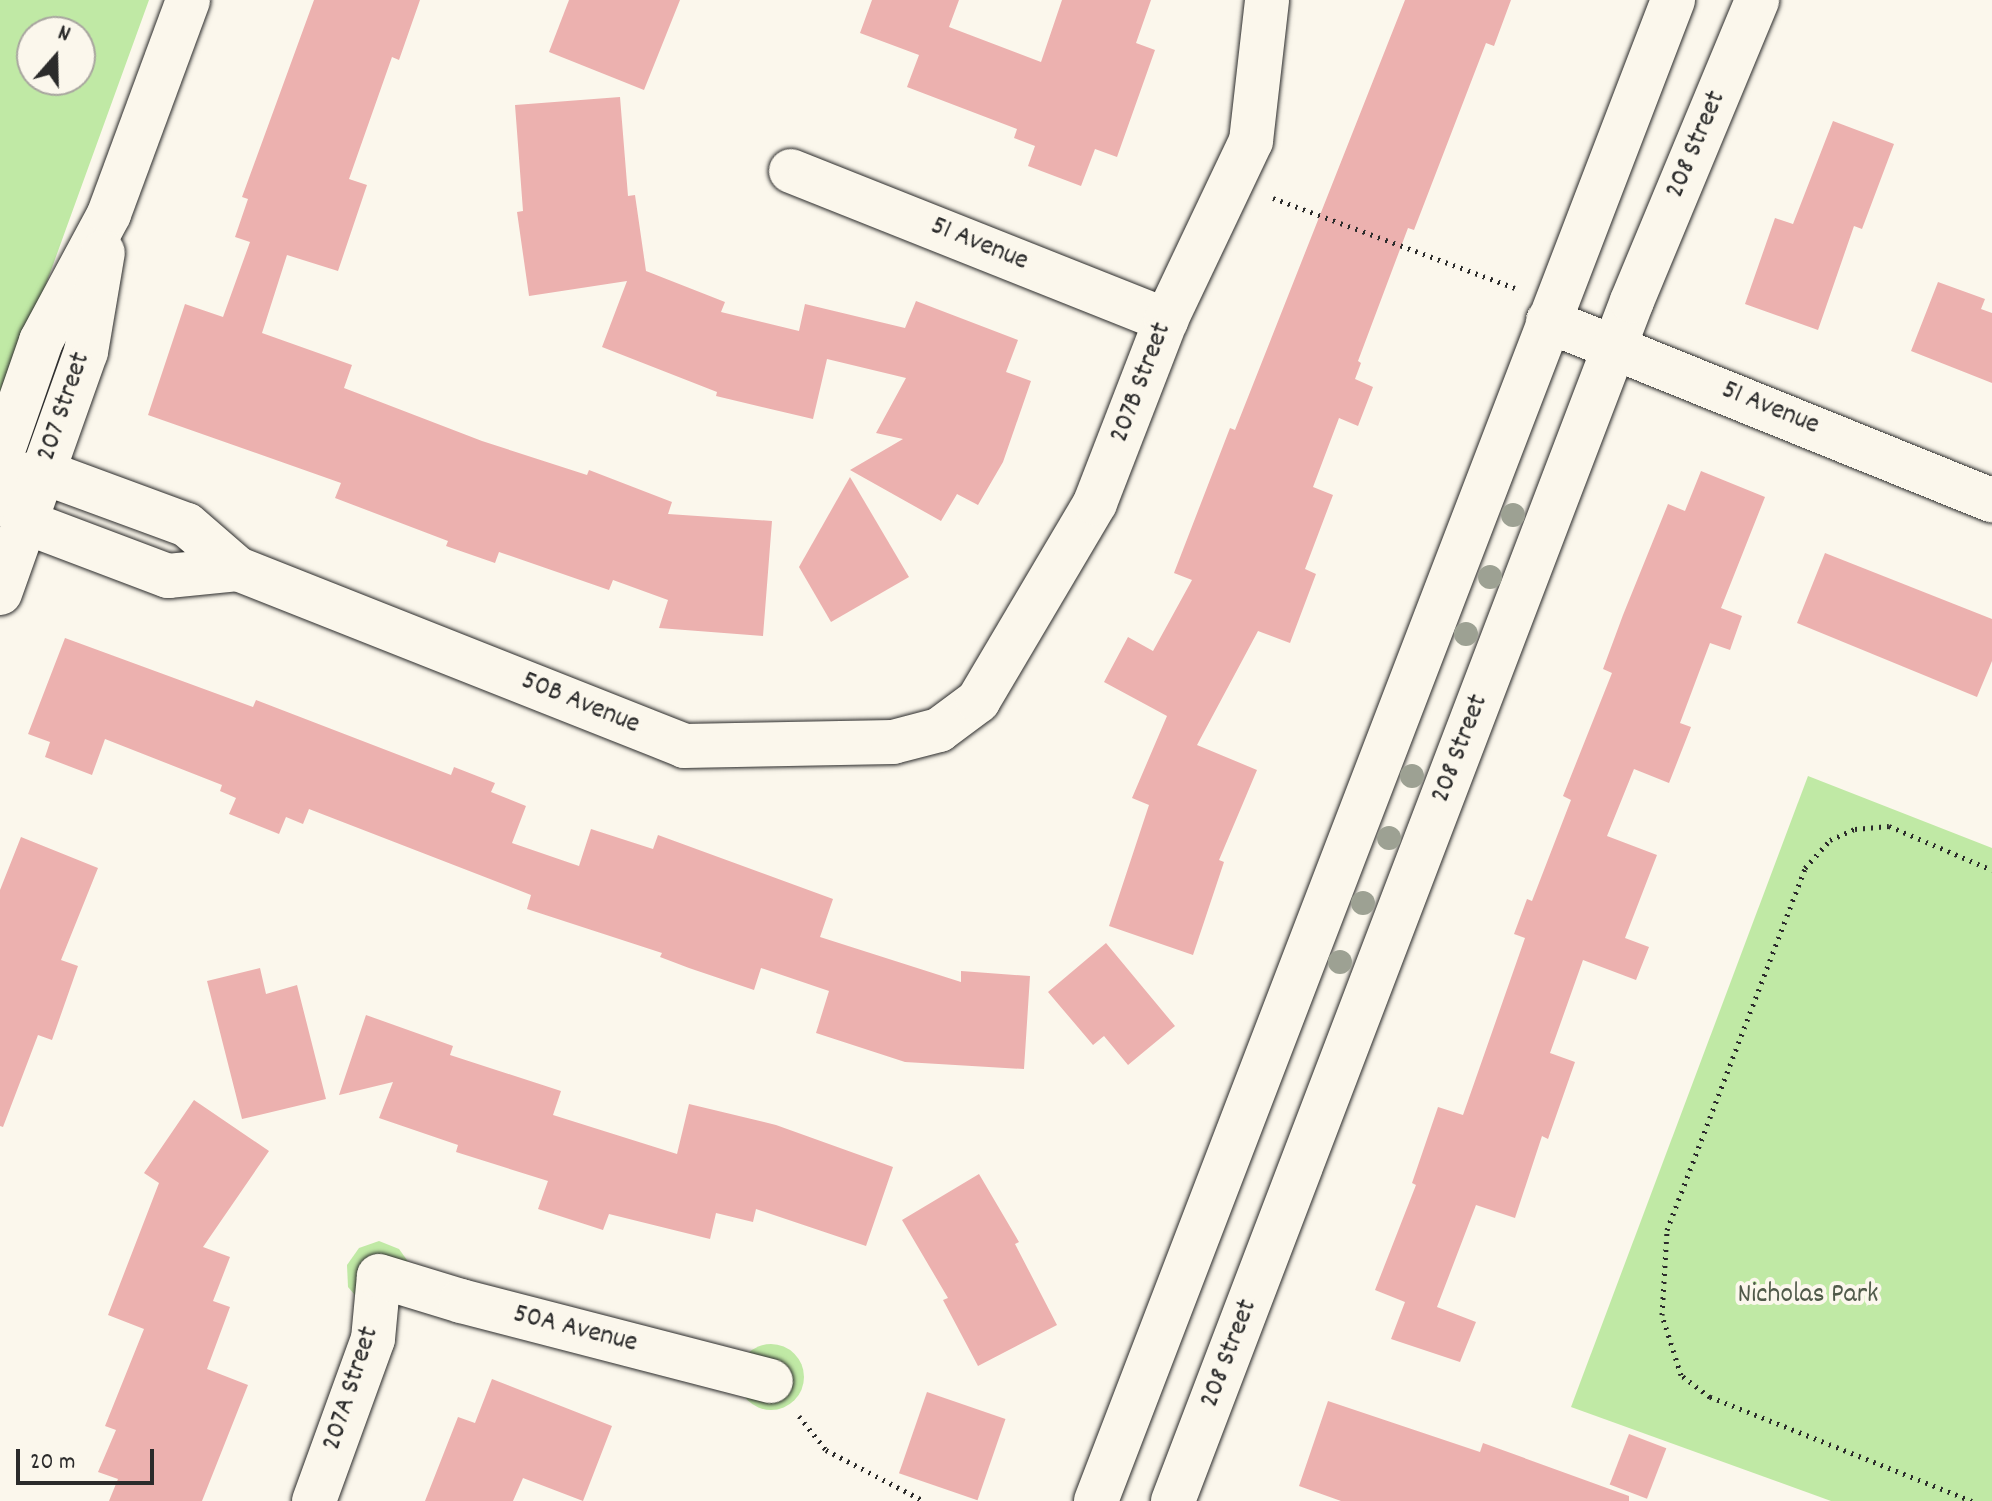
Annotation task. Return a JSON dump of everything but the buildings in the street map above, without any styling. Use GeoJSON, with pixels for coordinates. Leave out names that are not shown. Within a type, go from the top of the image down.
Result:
{"type":"FeatureCollection","features":[{"type":"Feature","properties":{"kind":"street","name":"207 Street"},"geometry":{"type":"LineString","coordinates":[[0,459],[41,341],[109,214],[188,0]]}},
{"type":"Feature","properties":{"kind":"street","name":"207B Street"},"geometry":{"type":"LineString","coordinates":[[939,730],[978,701],[1095,503],[1166,320],[1251,141],[1267,0]]}},
{"type":"Feature","properties":{"kind":"street"},"geometry":{"type":"LineString","coordinates":[[1096,1501],[1673,0]]}},
{"type":"Feature","properties":{"kind":"street","name":"208 Street"},"geometry":{"type":"LineString","coordinates":[[1173,1501],[1615,348],[1757,0]]}},
{"type":"Feature","properties":{"kind":"street","name":"51 Avenue"},"geometry":{"type":"LineString","coordinates":[[791,171],[1166,320]]}},
{"type":"Feature","properties":{"kind":"street","name":"207 Street"},"geometry":{"type":"LineString","coordinates":[[0,593],[13,506],[43,472],[86,352],[109,214]]}},
{"type":"Feature","properties":{"kind":"street","name":"51 Avenue"},"geometry":{"type":"LineString","coordinates":[[1548,321],[1992,500]]}},
{"type":"Feature","properties":{"kind":"street"},"geometry":{"type":"LineString","coordinates":[[0,480],[43,472]]}},
{"type":"Feature","properties":{"kind":"street","name":"50B Avenue"},"geometry":{"type":"LineString","coordinates":[[43,472],[187,525],[238,569],[684,746],[893,742],[939,730]]}},
{"type":"Feature","properties":{"kind":"street","name":"50B Avenue"},"geometry":{"type":"LineString","coordinates":[[13,506],[168,576],[238,569]]}},
{"type":"Feature","properties":{"kind":"street","name":"50A Avenue"},"geometry":{"type":"LineString","coordinates":[[379,1276],[461,1301],[771,1381]]}},
{"type":"Feature","properties":{"kind":"street","name":"207A Street"},"geometry":{"type":"LineString","coordinates":[[314,1501],[373,1339],[379,1276]]}},
{"type":"Feature","properties":{"kind":"path"},"geometry":{"type":"LineString","coordinates":[[1231,183],[1517,289]]}},
{"type":"Feature","properties":{"kind":"path"},"geometry":{"type":"LineString","coordinates":[[1972,1501],[1710,1397],[1681,1375],[1662,1315],[1667,1230],[1805,868],[1830,840],[1855,829],[1889,826],[1992,870]]}},
{"type":"Feature","properties":{"kind":"path"},"geometry":{"type":"LineString","coordinates":[[771,1381],[826,1450],[924,1501]]}},
{"type":"Feature","properties":{"kind":"green space"},"geometry":{"type":"Polygon","coordinates":[[[0,0],[149,0],[0,411],[0,0]]]}},
{"type":"Feature","properties":{"kind":"green space","name":"Nicholas Park"},"geometry":{"type":"Polygon","coordinates":[[[1808,776],[1992,848],[1992,1501],[1831,1501],[1571,1407],[1808,776]]]}},
{"type":"Feature","properties":{"kind":"green space"},"geometry":{"type":"Polygon","coordinates":[[[379,1241],[399,1249],[412,1267],[362,1303],[348,1287],[347,1265],[359,1248],[379,1241]]]}},
{"type":"Feature","properties":{"kind":"green space"},"geometry":{"type":"Polygon","coordinates":[[[771,1344],[794,1354],[804,1377],[794,1400],[771,1410],[748,1400],[738,1377],[748,1354],[771,1344]]]}}]}
